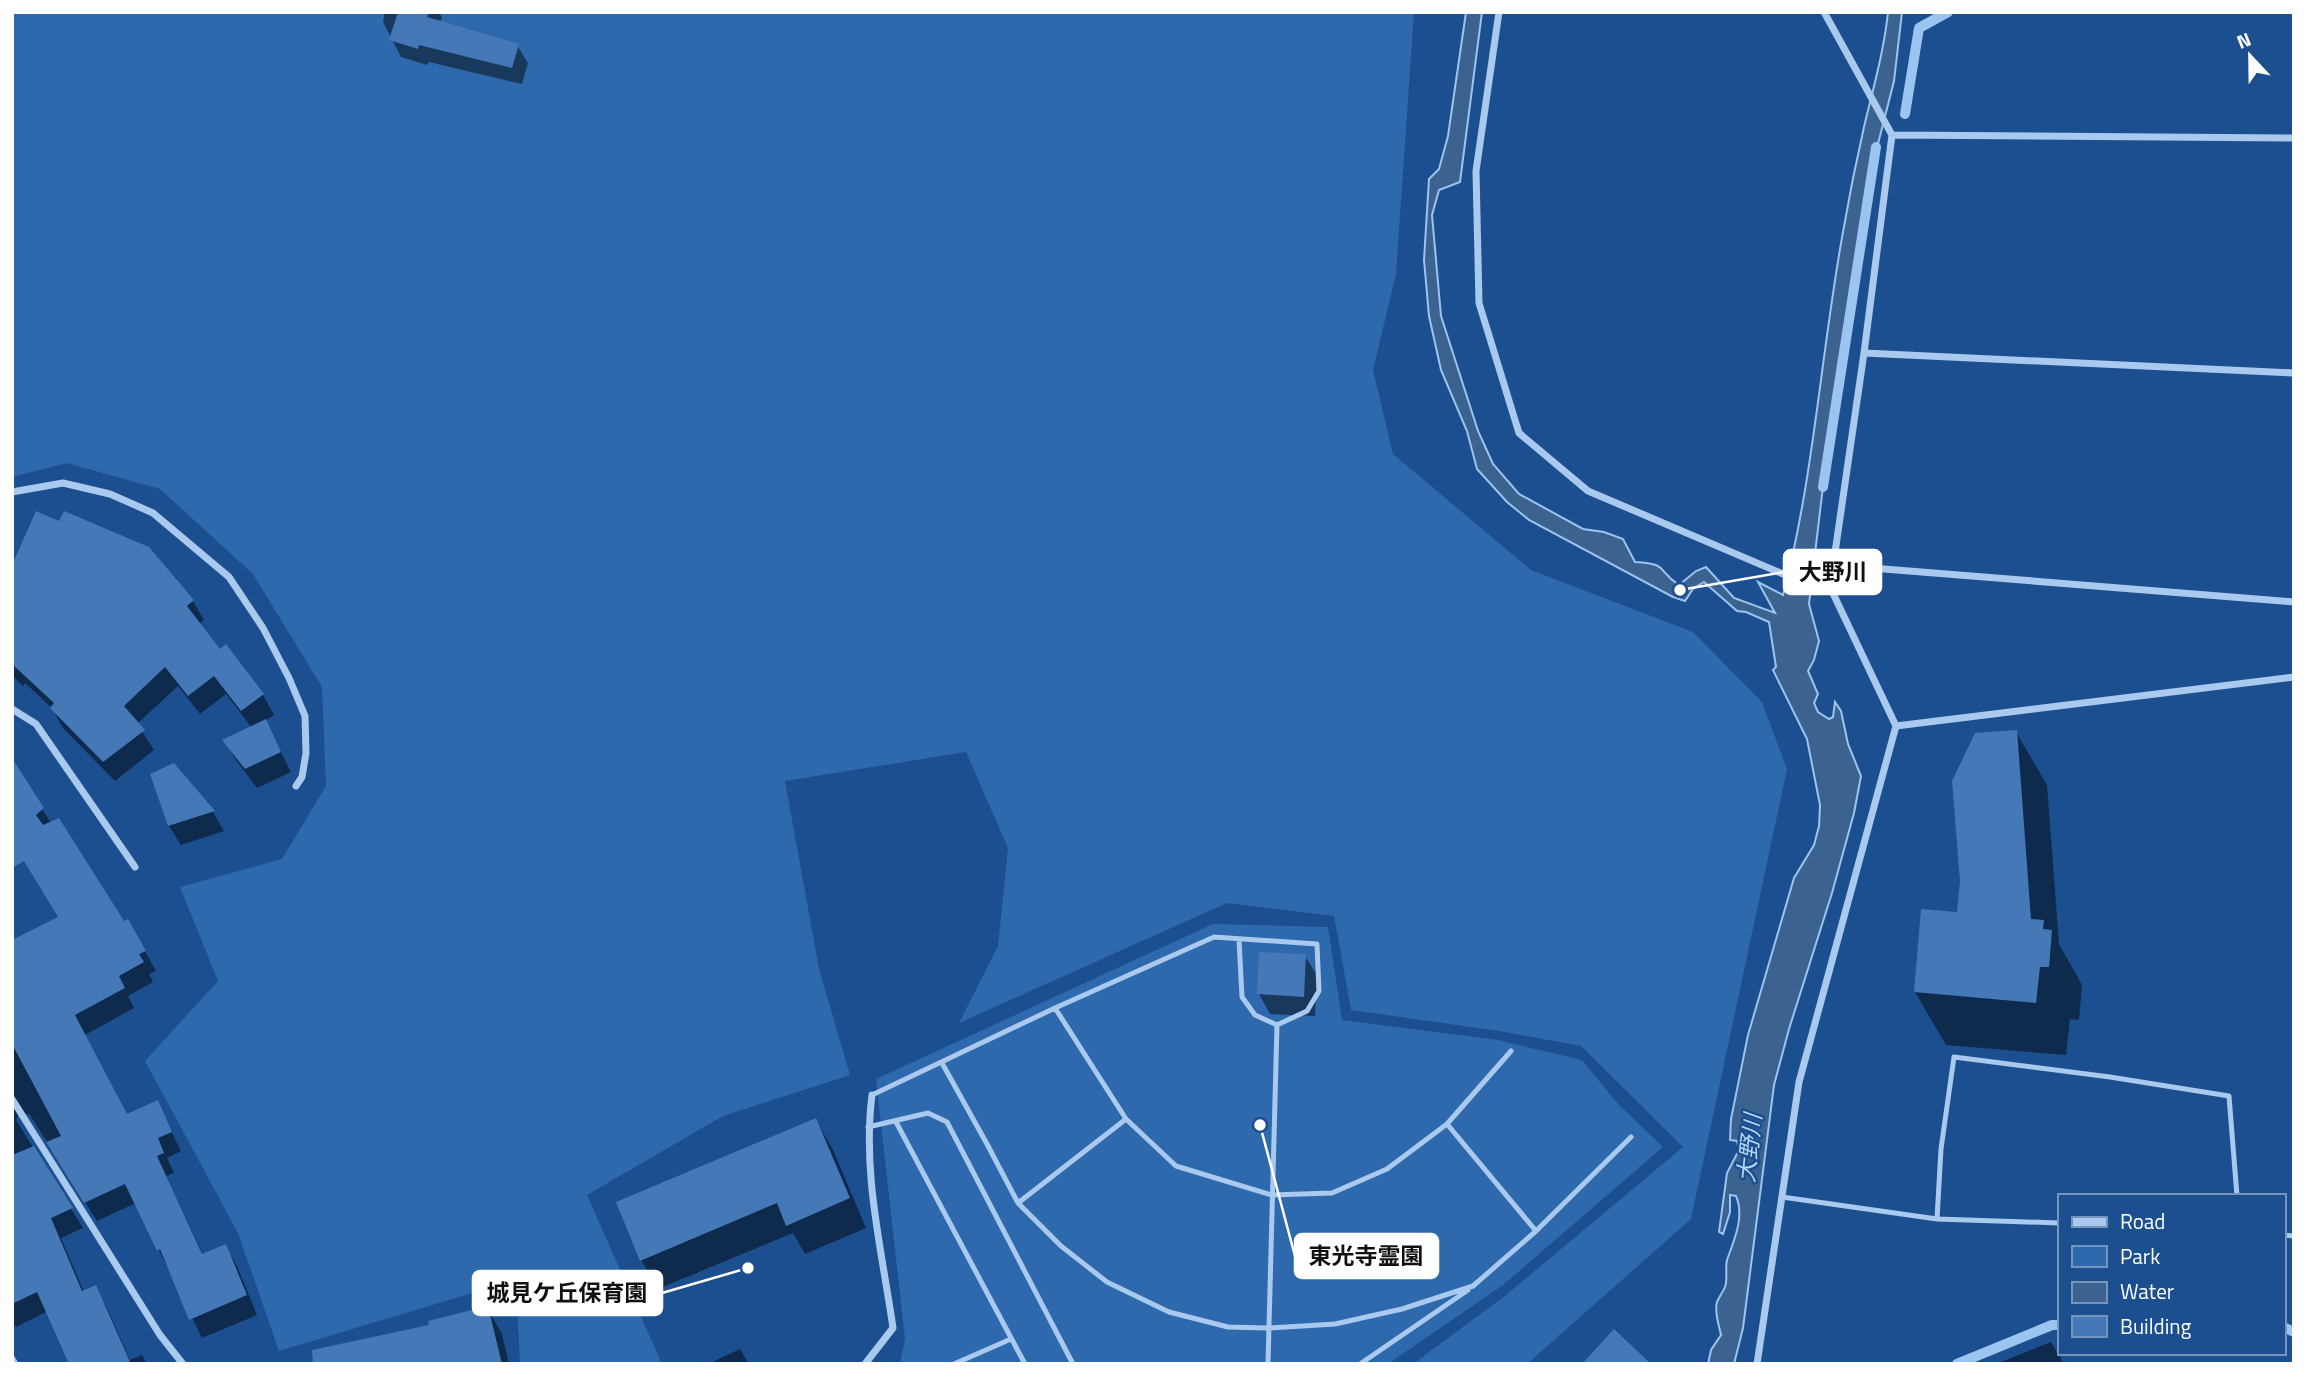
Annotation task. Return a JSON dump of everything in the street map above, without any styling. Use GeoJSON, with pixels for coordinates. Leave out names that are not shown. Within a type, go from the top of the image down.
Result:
{"type":"FeatureCollection","features":[{"type":"Feature","properties":{"kind":"street"},"geometry":{"type":"LineString","coordinates":[[1499,12],[1476,170],[1479,303],[1519,433],[1588,491],[1783,574],[1830,587]]}},
{"type":"Feature","properties":{"kind":"street"},"geometry":{"type":"LineString","coordinates":[[1757,1364],[1799,1082],[1895,726],[1830,587],[1892,135],[1824,12]]}},
{"type":"Feature","properties":{"kind":"street"},"geometry":{"type":"LineString","coordinates":[[1892,135],[2294,138]]}},
{"type":"Feature","properties":{"kind":"street"},"geometry":{"type":"LineString","coordinates":[[1864,354],[2294,373]]}},
{"type":"Feature","properties":{"kind":"street"},"geometry":{"type":"LineString","coordinates":[[12,492],[63,483],[110,494],[153,513],[229,578],[263,628],[306,716],[306,753],[302,777],[296,786]]}},
{"type":"Feature","properties":{"kind":"street"},"geometry":{"type":"LineString","coordinates":[[1834,565],[2294,602]]}},
{"type":"Feature","properties":{"kind":"street"},"geometry":{"type":"LineString","coordinates":[[1895,726],[2294,677]]}},
{"type":"Feature","properties":{"kind":"street"},"geometry":{"type":"LineString","coordinates":[[12,709],[36,723],[135,867]]}},
{"type":"Feature","properties":{"kind":"street"},"geometry":{"type":"LineString","coordinates":[[865,1364],[893,1328],[869,1169],[868,1126],[872,1095]]}},
{"type":"Feature","properties":{"kind":"street"},"geometry":{"type":"LineString","coordinates":[[12,1099],[160,1335],[183,1364]]}},
{"type":"Feature","properties":{"kind":"street"},"geometry":{"type":"LineString","coordinates":[[12,1359],[15,1364]]}},
{"type":"Feature","properties":{"kind":"lane"},"geometry":{"type":"LineString","coordinates":[[872,1095],[1214,937],[1317,944],[1319,991],[1307,1011],[1277,1025],[1255,1015],[1242,997],[1239,940]]}},
{"type":"Feature","properties":{"kind":"lane"},"geometry":{"type":"LineString","coordinates":[[1055,1009],[1126,1119],[1176,1166],[1272,1195],[1332,1193],[1387,1169],[1447,1124],[1510,1051]]}},
{"type":"Feature","properties":{"kind":"lane"},"geometry":{"type":"LineString","coordinates":[[1268,1364],[1277,1025]]}},
{"type":"Feature","properties":{"kind":"lane"},"geometry":{"type":"LineString","coordinates":[[1937,1219],[1941,1149],[1954,1057],[2110,1077],[2229,1096],[2236,1194]]}},
{"type":"Feature","properties":{"kind":"lane"},"geometry":{"type":"LineString","coordinates":[[942,1063],[1018,1203],[1061,1246],[1107,1282],[1169,1312],[1228,1326],[1268,1328],[1335,1324],[1402,1309],[1473,1286]]}},
{"type":"Feature","properties":{"kind":"lane"},"geometry":{"type":"LineString","coordinates":[[868,1126],[928,1113],[947,1122],[1073,1364]]}},
{"type":"Feature","properties":{"kind":"lane"},"geometry":{"type":"LineString","coordinates":[[1018,1203],[1126,1119]]}},
{"type":"Feature","properties":{"kind":"lane"},"geometry":{"type":"LineString","coordinates":[[896,1122],[1025,1364]]}},
{"type":"Feature","properties":{"kind":"lane"},"geometry":{"type":"LineString","coordinates":[[1447,1124],[1536,1231]]}},
{"type":"Feature","properties":{"kind":"lane"},"geometry":{"type":"LineString","coordinates":[[1360,1364],[1473,1286],[1536,1231],[1631,1138]]}},
{"type":"Feature","properties":{"kind":"lane"},"geometry":{"type":"LineString","coordinates":[[1782,1197],[1937,1219],[2058,1223]]}},
{"type":"Feature","properties":{"kind":"lane"},"geometry":{"type":"LineString","coordinates":[[954,1364],[1011,1339]]}},
{"type":"Feature","properties":{"kind":"green space"},"geometry":{"type":"Polygon","coordinates":[[[12,12],[1414,12],[1396,274],[1373,370],[1393,454],[1531,570],[1693,632],[1762,702],[1787,769],[1691,1219],[1527,1364],[1413,1364],[1506,1295],[1683,1147],[1581,1046],[1499,1031],[1351,1010],[1334,916],[1227,903],[959,1023],[998,946],[1008,848],[966,752],[785,781],[819,969],[850,1075],[723,1116],[587,1195],[662,1364],[520,1364],[516,1280],[279,1351],[238,1233],[145,1061],[218,981],[180,887],[282,859],[326,786],[322,687],[253,574],[160,489],[67,463],[12,477],[12,12]]]}},
{"type":"Feature","properties":{"kind":"green space"},"geometry":{"type":"Polygon","coordinates":[[[1213,924],[1328,927],[1342,1020],[1498,1040],[1582,1060],[1618,1104],[1663,1147],[1503,1285],[1388,1364],[900,1364],[905,1339],[876,1079],[1213,924]]]}},
{"type":"Feature","properties":{"kind":"water"},"geometry":{"type":"Polygon","coordinates":[[[1466,12],[1482,12],[1460,182],[1439,190],[1432,215],[1441,316],[1478,431],[1493,464],[1519,494],[1583,529],[1604,532],[1623,539],[1635,562],[1658,566],[1679,585],[1696,571],[1706,567],[1734,598],[1775,613],[1758,582],[1783,595],[1810,460],[1835,277],[1855,166],[1881,56],[1888,12],[1902,12],[1894,81],[1867,187],[1829,436],[1809,604],[1819,641],[1808,671],[1818,694],[1814,703],[1818,712],[1829,719],[1833,717],[1835,702],[1841,711],[1848,744],[1861,776],[1854,813],[1832,893],[1774,1085],[1743,1328],[1734,1364],[1708,1364],[1711,1350],[1721,1335],[1716,1306],[1725,1287],[1727,1260],[1739,1220],[1736,1196],[1730,1195],[1730,1212],[1723,1234],[1719,1232],[1727,1173],[1739,1150],[1737,1141],[1730,1140],[1731,1119],[1748,1035],[1794,878],[1814,845],[1819,826],[1820,805],[1807,739],[1773,670],[1776,667],[1769,622],[1737,611],[1704,582],[1693,589],[1685,601],[1673,597],[1529,520],[1507,502],[1477,469],[1467,431],[1441,370],[1429,316],[1424,260],[1429,179],[1439,169],[1448,136],[1466,12]]]}},
{"type":"Feature","properties":{"kind":"building"},"geometry":{"type":"Polygon","coordinates":[[[398,12],[429,12],[427,17],[519,44],[512,68],[419,45],[418,49],[389,40],[398,12]]]}},
{"type":"Feature","properties":{"kind":"building"},"geometry":{"type":"Polygon","coordinates":[[[36,511],[59,521],[64,511],[149,547],[194,600],[187,606],[220,649],[226,644],[264,694],[241,711],[214,676],[188,696],[165,667],[124,706],[145,730],[103,762],[50,708],[54,703],[12,664],[12,565],[36,511]]]}},
{"type":"Feature","properties":{"kind":"building"},"geometry":{"type":"Polygon","coordinates":[[[266,719],[281,752],[245,769],[222,740],[266,719]]]}},
{"type":"Feature","properties":{"kind":"building"},"geometry":{"type":"Polygon","coordinates":[[[2017,730],[2031,919],[2044,920],[2043,929],[2052,930],[2049,967],[2040,967],[2036,1003],[1914,992],[1921,909],[1957,912],[1960,881],[1952,781],[1975,733],[2017,730]]]}},
{"type":"Feature","properties":{"kind":"building"},"geometry":{"type":"Polygon","coordinates":[[[12,758],[44,808],[36,815],[43,825],[59,818],[124,921],[128,919],[146,951],[139,954],[144,962],[119,976],[125,988],[75,1015],[127,1114],[158,1100],[172,1132],[158,1138],[164,1153],[157,1156],[202,1254],[226,1244],[247,1295],[189,1320],[160,1249],[157,1251],[125,1184],[84,1203],[46,1142],[61,1136],[12,1044],[12,940],[58,917],[24,861],[12,868],[12,758]]]}},
{"type":"Feature","properties":{"kind":"building"},"geometry":{"type":"Polygon","coordinates":[[[174,763],[215,811],[168,826],[150,774],[174,763]]]}},
{"type":"Feature","properties":{"kind":"building"},"geometry":{"type":"Polygon","coordinates":[[[1259,952],[1306,954],[1304,997],[1257,994],[1259,952]]]}},
{"type":"Feature","properties":{"kind":"building"},"geometry":{"type":"Polygon","coordinates":[[[816,1118],[850,1198],[786,1226],[777,1203],[640,1261],[616,1202],[816,1118]]]}},
{"type":"Feature","properties":{"kind":"building"},"geometry":{"type":"Polygon","coordinates":[[[34,1146],[73,1208],[51,1218],[82,1291],[96,1285],[131,1364],[69,1364],[37,1292],[12,1304],[12,1155],[34,1146]]]}},
{"type":"Feature","properties":{"kind":"building"},"geometry":{"type":"Polygon","coordinates":[[[488,1306],[502,1364],[313,1364],[312,1350],[429,1325],[428,1321],[488,1306]]]}},
{"type":"Feature","properties":{"kind":"building"},"geometry":{"type":"Polygon","coordinates":[[[1614,1329],[1651,1364],[1582,1364],[1614,1329]]]}},
{"type":"Feature","properties":{"kind":"waterway"},"geometry":{"type":"LineString","coordinates":[[1905,114],[1919,28],[1948,12]]}},
{"type":"Feature","properties":{"kind":"waterway"},"geometry":{"type":"LineString","coordinates":[[1823,487],[1876,147]]}},
{"type":"Feature","properties":{"kind":"waterway"},"geometry":{"type":"LineString","coordinates":[[1957,1364],[2052,1325],[2058,1325]]}},
{"type":"Feature","properties":{"kind":"waterway"},"geometry":{"type":"LineString","coordinates":[[2285,1328],[2294,1332]]}},
{"type":"Feature","properties":{"kind":"place","name":"大野川"},"geometry":{"type":"Point","coordinates":[1680,590]}},
{"type":"Feature","properties":{"kind":"place","name":"東光寺霊園"},"geometry":{"type":"Point","coordinates":[1260,1125]}},
{"type":"Feature","properties":{"kind":"place","name":"城見ケ丘保育園"},"geometry":{"type":"Point","coordinates":[748,1268]}}]}
